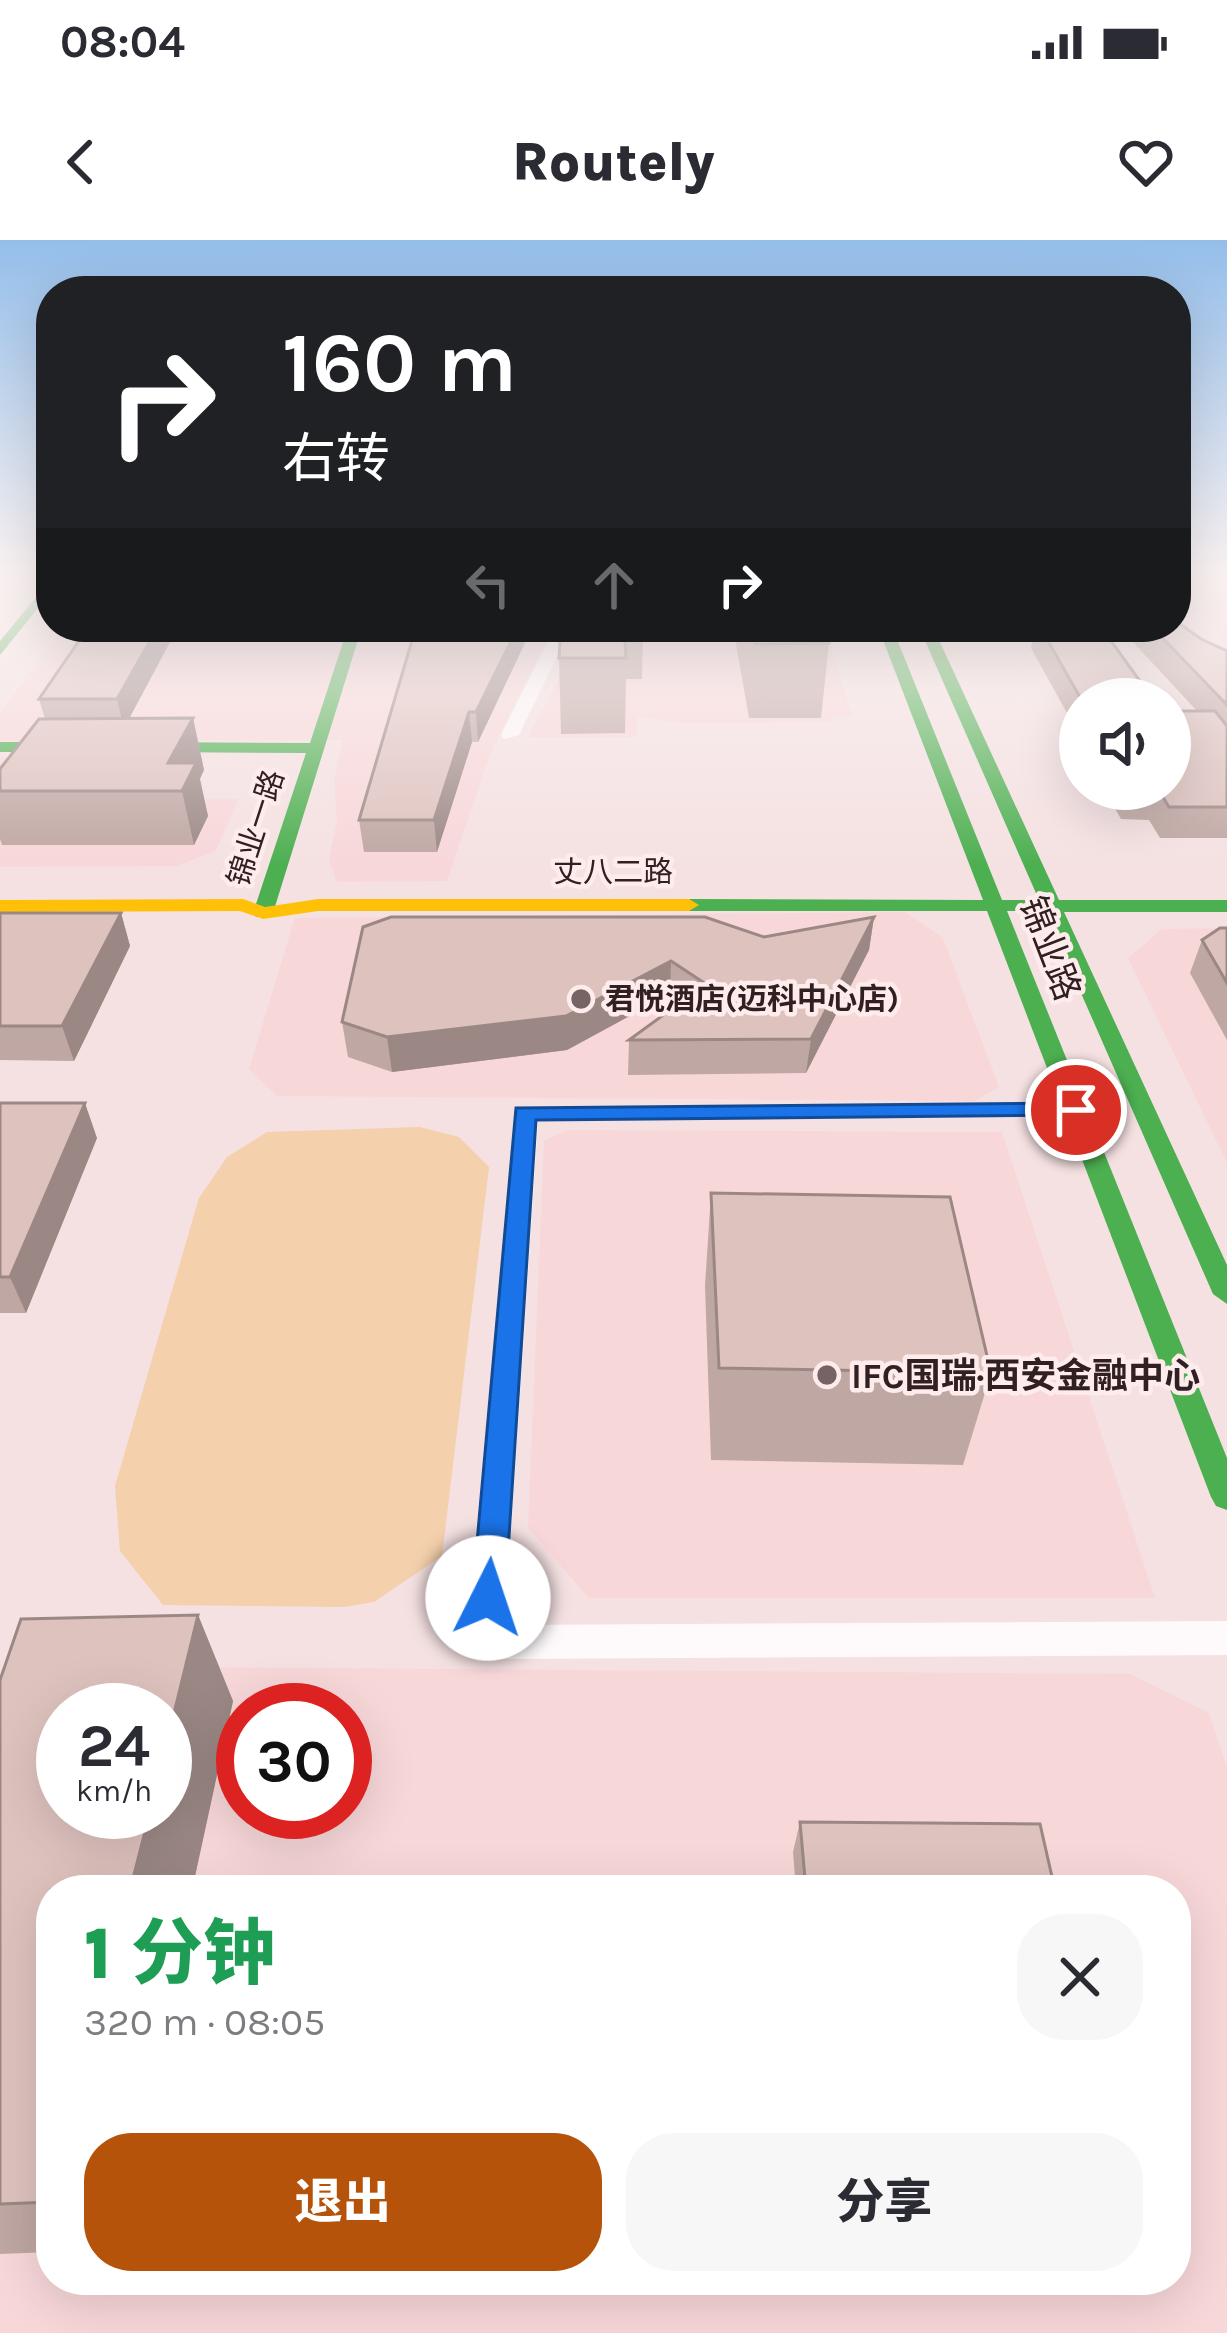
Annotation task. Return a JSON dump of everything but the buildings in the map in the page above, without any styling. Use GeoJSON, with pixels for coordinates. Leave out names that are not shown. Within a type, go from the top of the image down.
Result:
{"type":"FeatureCollection","features":[{"type":"Feature","properties":{"kind":"main road","name":"锦业一路"},"geometry":{"type":"LineString","coordinates":[[308,748],[329,671]]}},
{"type":"Feature","properties":{"kind":"main road","name":"锦业一路"},"geometry":{"type":"LineString","coordinates":[[256,902],[338,671]]}},
{"type":"Feature","properties":{"kind":"main road","name":"锦业路"},"geometry":{"type":"LineString","coordinates":[[902,671],[1227,1498]]}},
{"type":"Feature","properties":{"kind":"main road","name":"锦业路"},"geometry":{"type":"LineString","coordinates":[[946,671],[1227,1294]]}},
{"type":"Feature","properties":{"kind":"main road"},"geometry":{"type":"LineString","coordinates":[[0,747],[308,748]]}},
{"type":"Feature","properties":{"kind":"main road","name":"丈八二路"},"geometry":{"type":"LineString","coordinates":[[0,896],[318,905],[994,900],[1227,906]]}},
{"type":"Feature","properties":{"kind":"main road","name":"丈八二路"},"geometry":{"type":"LineString","coordinates":[[1050,901],[1227,896]]}},
{"type":"Feature","properties":{"kind":"main road","name":"丈八二路"},"geometry":{"type":"LineString","coordinates":[[0,905],[256,902]]}},
{"type":"Feature","properties":{"kind":"street"},"geometry":{"type":"LineString","coordinates":[[510,735],[541,671]]}},
{"type":"Feature","properties":{"kind":"street"},"geometry":{"type":"LineString","coordinates":[[1076,1110],[525,1113],[485,1642],[1227,1638]]}},
{"type":"Feature","properties":{"kind":"shaded area"},"geometry":{"type":"Polygon","coordinates":[[[31,671],[531,671],[490,754],[447,881],[337,882],[329,860],[337,821],[334,780],[343,740],[0,741],[0,714],[31,671]]]}},
{"type":"Feature","properties":{"kind":"shaded area"},"geometry":{"type":"Polygon","coordinates":[[[563,671],[838,671],[852,716],[832,717],[832,722],[684,723],[638,717],[637,737],[528,737],[563,671]]]}},
{"type":"Feature","properties":{"kind":"shaded area"},"geometry":{"type":"Polygon","coordinates":[[[50,756],[21,799],[238,799],[216,851],[176,866],[0,867],[0,757],[50,756]]]}},
{"type":"Feature","properties":{"kind":"shaded area"},"geometry":{"type":"Polygon","coordinates":[[[905,912],[943,938],[999,1087],[975,1101],[277,1096],[249,1069],[295,918],[905,912]]]}},
{"type":"Feature","properties":{"kind":"shaded area"},"geometry":{"type":"Polygon","coordinates":[[[1227,928],[1227,1163],[1128,958],[1162,929],[1227,928]]]}},
{"type":"Feature","properties":{"kind":"shaded area"},"geometry":{"type":"Polygon","coordinates":[[[420,1127],[459,1137],[489,1167],[442,1556],[374,1602],[344,1607],[163,1605],[120,1551],[115,1486],[199,1198],[227,1157],[267,1132],[420,1127]]]}},
{"type":"Feature","properties":{"kind":"shaded area"},"geometry":{"type":"Polygon","coordinates":[[[567,1130],[1002,1132],[1155,1598],[589,1598],[528,1528],[544,1141],[567,1130]]]}},
{"type":"Feature","properties":{"kind":"shaded area"},"geometry":{"type":"Polygon","coordinates":[[[171,1667],[1130,1674],[1209,1713],[1227,1768],[1227,2333],[0,2333],[0,1805],[36,1743],[36,1839],[192,1839],[192,1683],[89,1683],[171,1667]]]}},
{"type":"Feature","properties":{"kind":"traffic: fast"},"geometry":{"type":"LineString","coordinates":[[263,913],[341,671]]}},
{"type":"Feature","properties":{"kind":"traffic: fast"},"geometry":{"type":"LineString","coordinates":[[902,671],[1227,1497]]}},
{"type":"Feature","properties":{"kind":"traffic: fast"},"geometry":{"type":"LineString","coordinates":[[946,671],[1227,1294]]}},
{"type":"Feature","properties":{"kind":"traffic: fast"},"geometry":{"type":"LineString","coordinates":[[0,747],[71,747]]}},
{"type":"Feature","properties":{"kind":"traffic: fast"},"geometry":{"type":"LineString","coordinates":[[145,747],[317,748]]}},
{"type":"Feature","properties":{"kind":"traffic: fast"},"geometry":{"type":"LineString","coordinates":[[689,905],[1227,906]]}},
{"type":"Feature","properties":{"kind":"traffic: slow"},"geometry":{"type":"LineString","coordinates":[[0,906],[243,905],[263,913],[318,905],[689,905]]}},
{"type":"Feature","properties":{"kind":"place","name":"君悦酒店(迈科中心店)"},"geometry":{"type":"Point","coordinates":[581,999]}},
{"type":"Feature","properties":{"kind":"place","name":"IFC国瑞·西安金融中心"},"geometry":{"type":"Point","coordinates":[827,1375]}},
{"type":"Feature","properties":{"kind":"route"},"geometry":{"type":"LineString","coordinates":[[488,1598],[525,1113],[1076,1110]]}}]}
